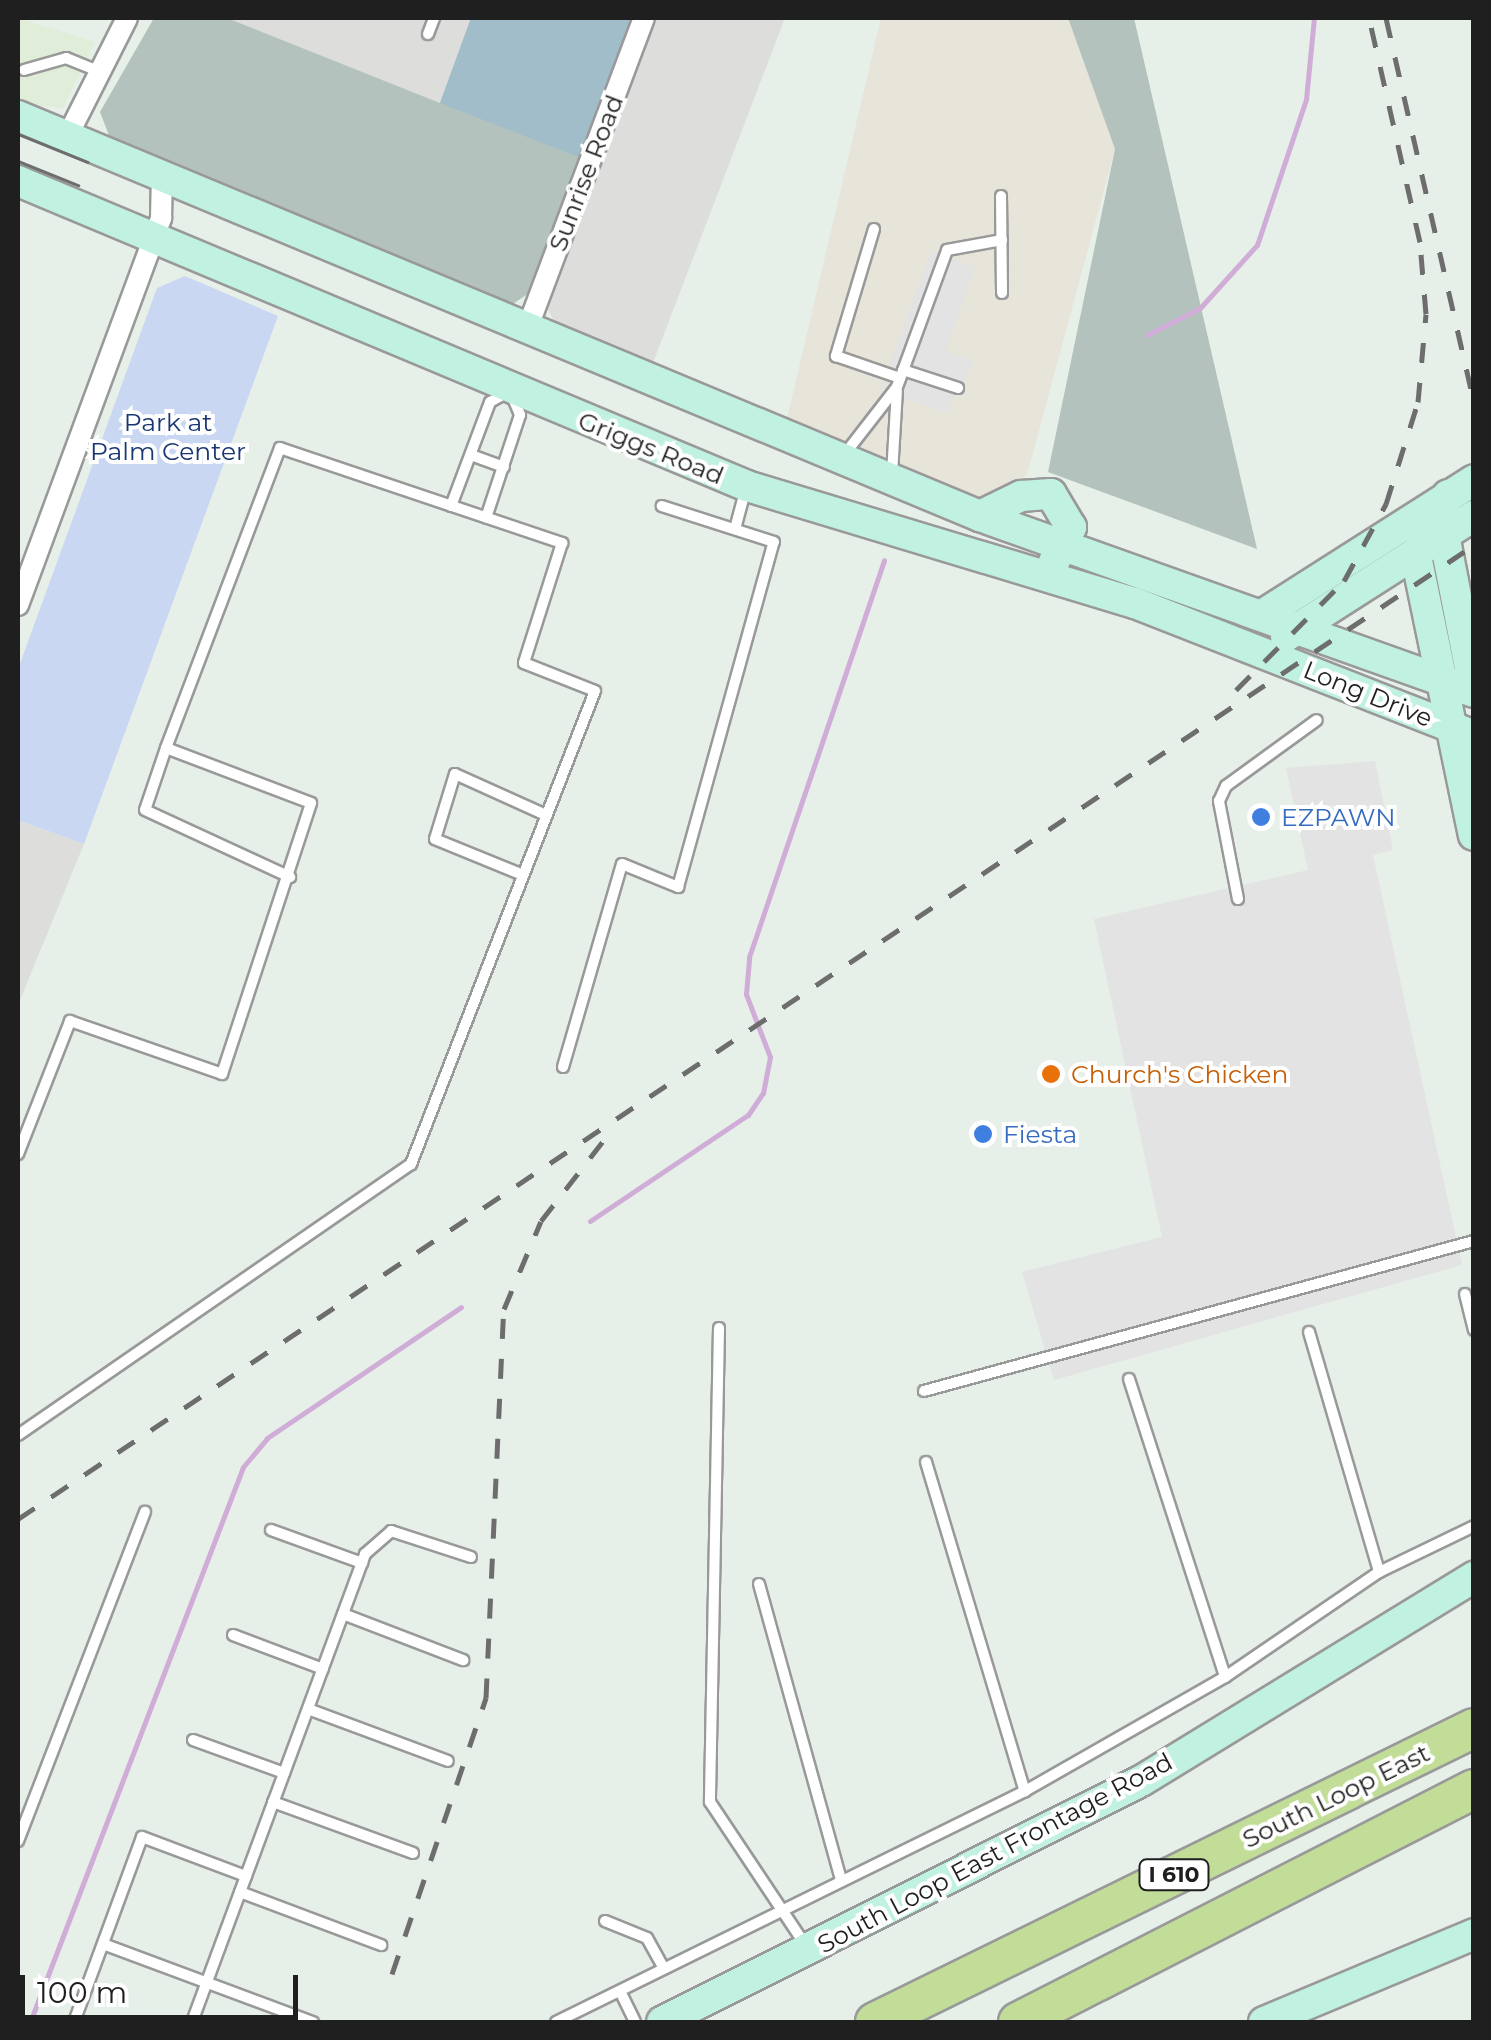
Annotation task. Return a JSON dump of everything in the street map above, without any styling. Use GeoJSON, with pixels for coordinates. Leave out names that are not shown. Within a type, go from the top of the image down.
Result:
{"type":"FeatureCollection","features":[{"type":"Feature","properties":{"kind":"highway","name":"South Loop East"},"geometry":{"type":"LineString","coordinates":[[875,2022],[1474,1728]]}},
{"type":"Feature","properties":{"kind":"highway","name":"I 610"},"geometry":{"type":"LineString","coordinates":[[1018,2022],[1474,1789]]}},
{"type":"Feature","properties":{"kind":"main road"},"geometry":{"type":"LineString","coordinates":[[18,116],[980,516],[1298,628]]}},
{"type":"Feature","properties":{"kind":"main road","name":"Griggs Road"},"geometry":{"type":"LineString","coordinates":[[18,180],[510,391],[747,486],[1025,576],[1135,602],[1263,651]]}},
{"type":"Feature","properties":{"kind":"main road"},"geometry":{"type":"LineString","coordinates":[[1461,487],[1416,556],[1443,681],[1462,732],[1474,834]]}},
{"type":"Feature","properties":{"kind":"main road"},"geometry":{"type":"LineString","coordinates":[[1264,614],[1461,487]]}},
{"type":"Feature","properties":{"kind":"main road"},"geometry":{"type":"LineString","coordinates":[[980,516],[1021,496],[1051,494],[1068,512],[1057,560],[1025,576]]}},
{"type":"Feature","properties":{"kind":"main road"},"geometry":{"type":"LineString","coordinates":[[1263,651],[1474,516]]}},
{"type":"Feature","properties":{"kind":"main road"},"geometry":{"type":"LineString","coordinates":[[1444,535],[1474,690]]}},
{"type":"Feature","properties":{"kind":"main road","name":"Long Drive"},"geometry":{"type":"LineString","coordinates":[[1298,628],[1474,690]]}},
{"type":"Feature","properties":{"kind":"main road","name":"Long Drive"},"geometry":{"type":"LineString","coordinates":[[1263,651],[1462,732]]}},
{"type":"Feature","properties":{"kind":"main road","name":"South Loop East Frontage Road"},"geometry":{"type":"LineString","coordinates":[[662,2022],[1141,1781],[1474,1577]]}},
{"type":"Feature","properties":{"kind":"main road"},"geometry":{"type":"LineString","coordinates":[[1264,2022],[1314,2013],[1474,1934]]}},
{"type":"Feature","properties":{"kind":"street"},"geometry":{"type":"LineString","coordinates":[[67,137],[127,18]]}},
{"type":"Feature","properties":{"kind":"street","name":"Sunrise Road"},"geometry":{"type":"LineString","coordinates":[[527,329],[644,18]]}},
{"type":"Feature","properties":{"kind":"street"},"geometry":{"type":"LineString","coordinates":[[18,605],[155,237],[162,174]]}},
{"type":"Feature","properties":{"kind":"lane"},"geometry":{"type":"LineString","coordinates":[[428,34],[434,18]]}},
{"type":"Feature","properties":{"kind":"lane"},"geometry":{"type":"LineString","coordinates":[[24,70],[66,58],[98,70]]}},
{"type":"Feature","properties":{"kind":"lane"},"geometry":{"type":"LineString","coordinates":[[1001,196],[1002,293]]}},
{"type":"Feature","properties":{"kind":"lane"},"geometry":{"type":"LineString","coordinates":[[874,229],[836,356],[900,378],[958,388]]}},
{"type":"Feature","properties":{"kind":"lane"},"geometry":{"type":"LineString","coordinates":[[840,459],[870,432],[900,378],[947,250],[1002,240]]}},
{"type":"Feature","properties":{"kind":"lane"},"geometry":{"type":"LineString","coordinates":[[892,480],[900,378]]}},
{"type":"Feature","properties":{"kind":"lane"},"geometry":{"type":"LineString","coordinates":[[451,506],[490,402],[510,391],[520,416],[486,518]]}},
{"type":"Feature","properties":{"kind":"lane"},"geometry":{"type":"LineString","coordinates":[[18,1435],[411,1164],[594,691],[524,663],[562,543],[280,448],[145,810],[290,877]]}},
{"type":"Feature","properties":{"kind":"lane"},"geometry":{"type":"LineString","coordinates":[[471,455],[504,467]]}},
{"type":"Feature","properties":{"kind":"lane"},"geometry":{"type":"LineString","coordinates":[[736,529],[747,486]]}},
{"type":"Feature","properties":{"kind":"lane"},"geometry":{"type":"LineString","coordinates":[[563,1067],[622,864],[678,887],[774,542],[662,506]]}},
{"type":"Feature","properties":{"kind":"lane"},"geometry":{"type":"LineString","coordinates":[[1238,898],[1219,801],[1318,720]]}},
{"type":"Feature","properties":{"kind":"lane"},"geometry":{"type":"LineString","coordinates":[[18,1154],[70,1021],[222,1074],[290,877],[311,803],[166,748]]}},
{"type":"Feature","properties":{"kind":"lane"},"geometry":{"type":"LineString","coordinates":[[523,875],[435,839],[455,774],[546,815]]}},
{"type":"Feature","properties":{"kind":"lane"},"geometry":{"type":"LineString","coordinates":[[924,1392],[1474,1241]]}},
{"type":"Feature","properties":{"kind":"lane"},"geometry":{"type":"LineString","coordinates":[[1465,1294],[1474,1330]]}},
{"type":"Feature","properties":{"kind":"lane"},"geometry":{"type":"LineString","coordinates":[[720,1328],[710,1802],[809,1951]]}},
{"type":"Feature","properties":{"kind":"lane"},"geometry":{"type":"LineString","coordinates":[[1309,1332],[1379,1572]]}},
{"type":"Feature","properties":{"kind":"lane"},"geometry":{"type":"LineString","coordinates":[[1129,1379],[1225,1677]]}},
{"type":"Feature","properties":{"kind":"lane"},"geometry":{"type":"LineString","coordinates":[[926,1462],[1025,1791]]}},
{"type":"Feature","properties":{"kind":"lane"},"geometry":{"type":"LineString","coordinates":[[18,1841],[145,1512]]}},
{"type":"Feature","properties":{"kind":"lane"},"geometry":{"type":"LineString","coordinates":[[556,2022],[1025,1791],[1225,1677],[1379,1572],[1474,1526]]}},
{"type":"Feature","properties":{"kind":"lane"},"geometry":{"type":"LineString","coordinates":[[271,1530],[362,1563]]}},
{"type":"Feature","properties":{"kind":"lane"},"geometry":{"type":"LineString","coordinates":[[192,2022],[362,1563],[391,1530],[471,1557]]}},
{"type":"Feature","properties":{"kind":"lane"},"geometry":{"type":"LineString","coordinates":[[759,1584],[841,1880]]}},
{"type":"Feature","properties":{"kind":"lane"},"geometry":{"type":"LineString","coordinates":[[342,1614],[463,1660]]}},
{"type":"Feature","properties":{"kind":"lane"},"geometry":{"type":"LineString","coordinates":[[233,1635],[322,1669]]}},
{"type":"Feature","properties":{"kind":"lane"},"geometry":{"type":"LineString","coordinates":[[308,1709],[448,1761]]}},
{"type":"Feature","properties":{"kind":"lane"},"geometry":{"type":"LineString","coordinates":[[194,1740],[284,1773]]}},
{"type":"Feature","properties":{"kind":"lane"},"geometry":{"type":"LineString","coordinates":[[274,1802],[413,1854]]}},
{"type":"Feature","properties":{"kind":"lane"},"geometry":{"type":"LineString","coordinates":[[74,2022],[142,1838],[246,1876]]}},
{"type":"Feature","properties":{"kind":"lane"},"geometry":{"type":"LineString","coordinates":[[240,1892],[381,1945]]}},
{"type":"Feature","properties":{"kind":"lane"},"geometry":{"type":"LineString","coordinates":[[605,1920],[648,1938],[664,1969]]}},
{"type":"Feature","properties":{"kind":"lane"},"geometry":{"type":"LineString","coordinates":[[103,1944],[312,2022]]}},
{"type":"Feature","properties":{"kind":"lane"},"geometry":{"type":"LineString","coordinates":[[620,1991],[635,2022]]}},
{"type":"Feature","properties":{"kind":"shaded area"},"geometry":{"type":"Polygon","coordinates":[[[18,18],[95,42],[63,108],[18,103],[18,18]]]}},
{"type":"Feature","properties":{"kind":"shaded area"},"geometry":{"type":"Polygon","coordinates":[[[154,18],[227,18],[440,103],[471,18],[634,18],[532,291],[507,308],[110,138],[100,112],[154,18]]]}},
{"type":"Feature","properties":{"kind":"shaded area"},"geometry":{"type":"Polygon","coordinates":[[[227,18],[471,18],[440,103],[227,18]]]}},
{"type":"Feature","properties":{"kind":"shaded area"},"geometry":{"type":"Polygon","coordinates":[[[471,18],[634,18],[581,158],[440,103],[471,18]]]}},
{"type":"Feature","properties":{"kind":"shaded area"},"geometry":{"type":"Polygon","coordinates":[[[655,18],[785,18],[651,368],[558,330],[548,309],[655,18]]]}},
{"type":"Feature","properties":{"kind":"shaded area"},"geometry":{"type":"Polygon","coordinates":[[[881,18],[1068,18],[1115,149],[1027,475],[984,503],[786,423],[881,18]]]}},
{"type":"Feature","properties":{"kind":"shaded area"},"geometry":{"type":"Polygon","coordinates":[[[1068,18],[1134,18],[1257,549],[1048,472],[1115,149],[1068,18]]]}},
{"type":"Feature","properties":{"kind":"shaded area"},"geometry":{"type":"Polygon","coordinates":[[[931,251],[975,267],[946,350],[974,361],[946,413],[880,390],[931,251]]]}},
{"type":"Feature","properties":{"kind":"shaded area"},"geometry":{"type":"Polygon","coordinates":[[[1375,761],[1393,850],[1373,855],[1462,1265],[1054,1380],[1022,1272],[1162,1237],[1094,919],[1308,870],[1286,768],[1375,761]]]}},
{"type":"Feature","properties":{"kind":"shaded area"},"geometry":{"type":"Polygon","coordinates":[[[18,820],[84,844],[18,1005],[18,820]]]}},
{"type":"Feature","properties":{"kind":"green space","name":"Park at Palm Center"},"geometry":{"type":"Polygon","coordinates":[[[185,276],[278,316],[84,844],[18,820],[18,669],[157,288],[185,276]]]}},
{"type":"Feature","properties":{"kind":"waterway"},"geometry":{"type":"LineString","coordinates":[[1147,335],[1200,308],[1257,245],[1306,99],[1314,18]]}},
{"type":"Feature","properties":{"kind":"waterway"},"geometry":{"type":"LineString","coordinates":[[590,1221],[748,1115],[763,1093],[770,1057],[746,994],[749,957],[884,560]]}},
{"type":"Feature","properties":{"kind":"waterway"},"geometry":{"type":"LineString","coordinates":[[30,2022],[243,1467],[267,1438],[461,1307]]}},
{"type":"Feature","properties":{"kind":"tram line"},"geometry":{"type":"LineString","coordinates":[[18,134],[88,162]]}},
{"type":"Feature","properties":{"kind":"tram line"},"geometry":{"type":"LineString","coordinates":[[18,161],[78,185]]}},
{"type":"Feature","properties":{"kind":"railway"},"geometry":{"type":"LineString","coordinates":[[1236,690],[1344,581],[1386,504],[1418,402],[1426,314],[1420,242],[1369,18]]}},
{"type":"Feature","properties":{"kind":"railway"},"geometry":{"type":"LineString","coordinates":[[1386,18],[1474,401]]}},
{"type":"Feature","properties":{"kind":"railway"},"geometry":{"type":"LineString","coordinates":[[18,1519],[1474,545]]}},
{"type":"Feature","properties":{"kind":"railway"},"geometry":{"type":"LineString","coordinates":[[392,1974],[486,1698],[504,1309],[541,1221],[603,1141]]}},
{"type":"Feature","properties":{"kind":"place","name":"EZPAWN"},"geometry":{"type":"Point","coordinates":[1261,817]}},
{"type":"Feature","properties":{"kind":"place","name":"Church's Chicken"},"geometry":{"type":"Point","coordinates":[1051,1074]}},
{"type":"Feature","properties":{"kind":"place","name":"Fiesta"},"geometry":{"type":"Point","coordinates":[983,1134]}}]}
